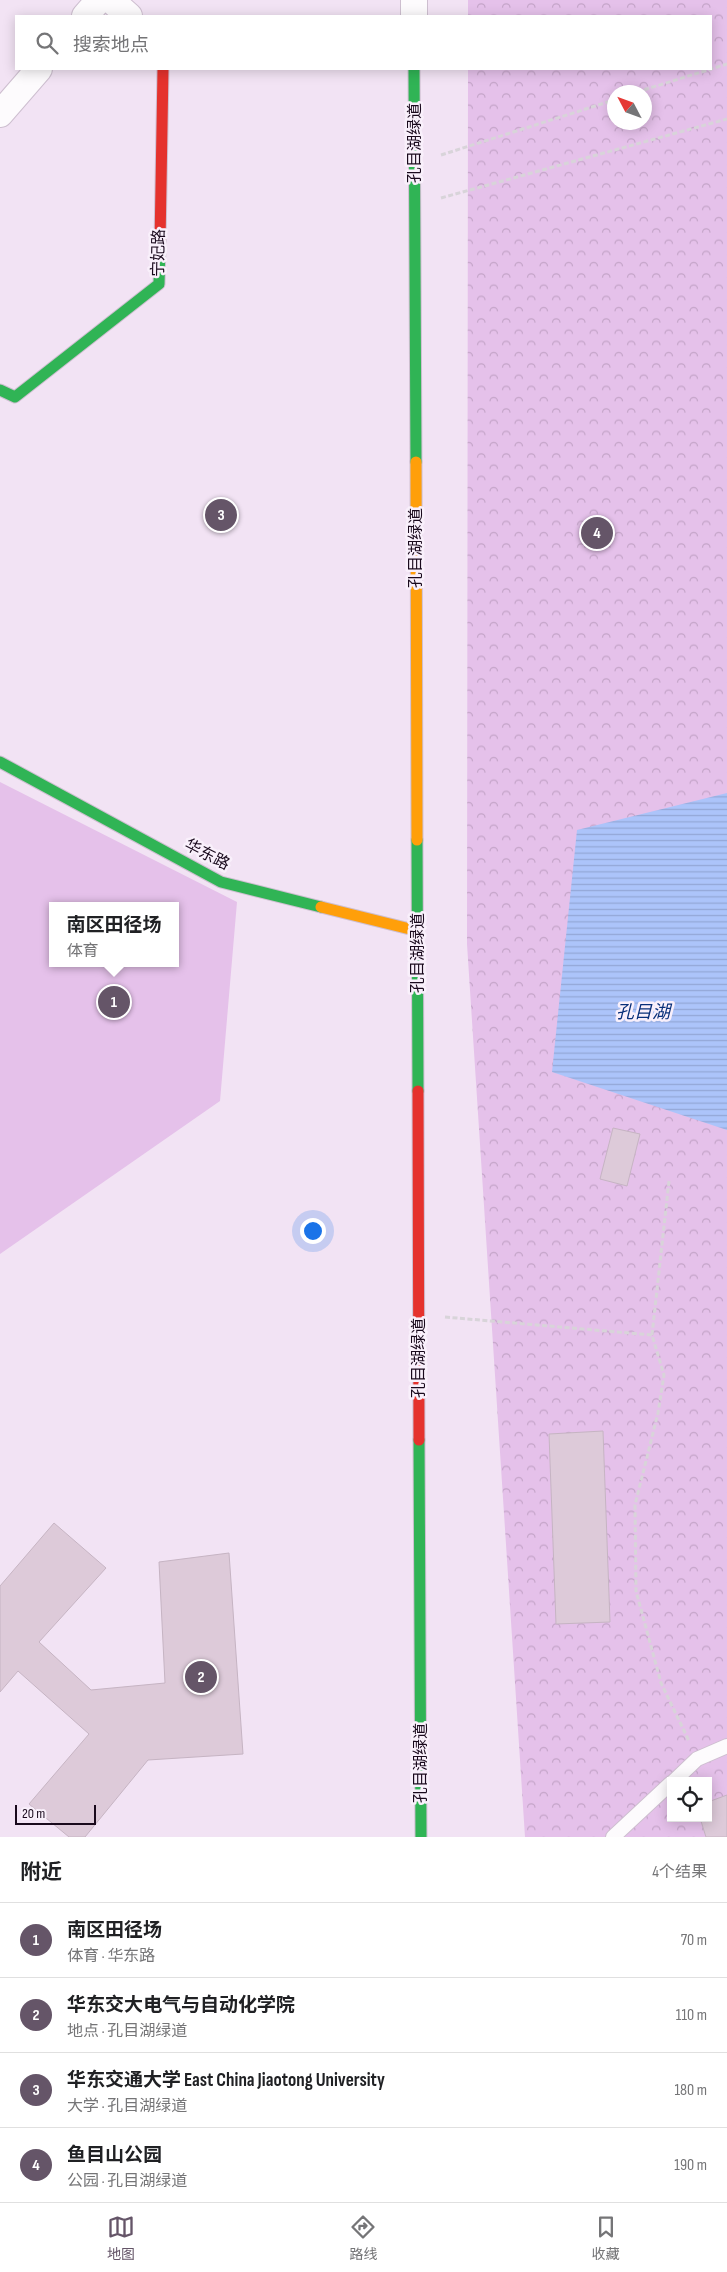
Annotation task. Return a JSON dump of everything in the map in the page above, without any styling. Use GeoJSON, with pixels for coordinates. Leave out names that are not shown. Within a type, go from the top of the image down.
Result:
{"type":"FeatureCollection","features":[{"type":"Feature","properties":{"kind":"street"},"geometry":{"type":"LineString","coordinates":[[86,15],[99,0]]}},
{"type":"Feature","properties":{"kind":"street"},"geometry":{"type":"LineString","coordinates":[[111,0],[128,15]]}},
{"type":"Feature","properties":{"kind":"street"},"geometry":{"type":"LineString","coordinates":[[414,0],[414,15]]}},
{"type":"Feature","properties":{"kind":"street"},"geometry":{"type":"LineString","coordinates":[[0,114],[38,70]]}},
{"type":"Feature","properties":{"kind":"street","name":"宁妃路"},"geometry":{"type":"LineString","coordinates":[[0,390],[15,396],[159,284],[163,70]]}},
{"type":"Feature","properties":{"kind":"street","name":"孔目湖绿道"},"geometry":{"type":"LineString","coordinates":[[414,70],[421,1837]]}},
{"type":"Feature","properties":{"kind":"street","name":"华东路"},"geometry":{"type":"LineString","coordinates":[[0,762],[221,882],[418,931]]}},
{"type":"Feature","properties":{"kind":"lane"},"geometry":{"type":"LineString","coordinates":[[677,1777],[697,1759],[727,1746]]}},
{"type":"Feature","properties":{"kind":"lane"},"geometry":{"type":"LineString","coordinates":[[613,1837],[667,1787]]}},
{"type":"Feature","properties":{"kind":"path"},"geometry":{"type":"LineString","coordinates":[[712,69],[727,64]]}},
{"type":"Feature","properties":{"kind":"path"},"geometry":{"type":"LineString","coordinates":[[652,87],[708,70]]}},
{"type":"Feature","properties":{"kind":"path"},"geometry":{"type":"LineString","coordinates":[[415,164],[607,102]]}},
{"type":"Feature","properties":{"kind":"path"},"geometry":{"type":"LineString","coordinates":[[415,205],[727,119]]}},
{"type":"Feature","properties":{"kind":"path"},"geometry":{"type":"LineString","coordinates":[[669,1181],[652,1335],[664,1374],[658,1413],[635,1505],[636,1591],[661,1683],[697,1759]]}},
{"type":"Feature","properties":{"kind":"path"},"geometry":{"type":"LineString","coordinates":[[419,1314],[652,1335]]}},
{"type":"Feature","properties":{"kind":"green space"},"geometry":{"type":"Polygon","coordinates":[[[468,0],[727,0],[727,1837],[525,1837],[467,944],[468,70],[712,70],[712,15],[468,15],[468,0]]]}},
{"type":"Feature","properties":{"kind":"green space"},"geometry":{"type":"Polygon","coordinates":[[[0,782],[237,902],[220,1101],[0,1254],[0,782]]]}},
{"type":"Feature","properties":{"kind":"water","name":"孔目湖"},"geometry":{"type":"Polygon","coordinates":[[[727,793],[727,1130],[552,1072],[577,830],[727,793]]]}},
{"type":"Feature","properties":{"kind":"building"},"geometry":{"type":"Polygon","coordinates":[[[613,1128],[640,1134],[627,1186],[600,1179],[613,1128]]]}},
{"type":"Feature","properties":{"kind":"building"},"geometry":{"type":"Polygon","coordinates":[[[603,1431],[610,1622],[556,1624],[549,1434],[603,1431]]]}},
{"type":"Feature","properties":{"kind":"building"},"geometry":{"type":"Polygon","coordinates":[[[54,1523],[106,1568],[39,1642],[91,1690],[165,1683],[159,1562],[229,1553],[243,1754],[148,1760],[85,1837],[69,1837],[29,1804],[89,1734],[18,1671],[0,1692],[0,1586],[54,1523]]]}},
{"type":"Feature","properties":{"kind":"building"},"geometry":{"type":"Polygon","coordinates":[[[727,1795],[727,1837],[706,1837],[701,1822],[712,1822],[712,1801],[727,1795]]]}},
{"type":"Feature","properties":{"kind":"traffic: fast"},"geometry":{"type":"LineString","coordinates":[[414,70],[416,462]]}},
{"type":"Feature","properties":{"kind":"traffic: fast"},"geometry":{"type":"LineString","coordinates":[[0,390],[15,397],[159,284],[160,243]]}},
{"type":"Feature","properties":{"kind":"traffic: fast"},"geometry":{"type":"LineString","coordinates":[[0,762],[221,882],[321,907]]}},
{"type":"Feature","properties":{"kind":"traffic: fast"},"geometry":{"type":"LineString","coordinates":[[417,840],[418,1091]]}},
{"type":"Feature","properties":{"kind":"traffic: fast"},"geometry":{"type":"LineString","coordinates":[[419,1440],[421,1837]]}},
{"type":"Feature","properties":{"kind":"traffic: slow"},"geometry":{"type":"LineString","coordinates":[[416,462],[417,840]]}},
{"type":"Feature","properties":{"kind":"traffic: slow"},"geometry":{"type":"LineString","coordinates":[[321,907],[418,931]]}},
{"type":"Feature","properties":{"kind":"traffic: jam"},"geometry":{"type":"LineString","coordinates":[[160,243],[163,70]]}},
{"type":"Feature","properties":{"kind":"traffic: jam"},"geometry":{"type":"LineString","coordinates":[[418,1091],[419,1440]]}},
{"type":"Feature","properties":{"kind":"place","name":"华东交通大学 East China Jiaotong University"},"geometry":{"type":"Point","coordinates":[221,515]}},
{"type":"Feature","properties":{"kind":"place","name":"鱼目山公园"},"geometry":{"type":"Point","coordinates":[597,533]}},
{"type":"Feature","properties":{"kind":"place","name":"南区田径场"},"geometry":{"type":"Point","coordinates":[114,1002]}},
{"type":"Feature","properties":{"kind":"place","name":"华东交大电气与自动化学院"},"geometry":{"type":"Point","coordinates":[201,1677]}}]}
